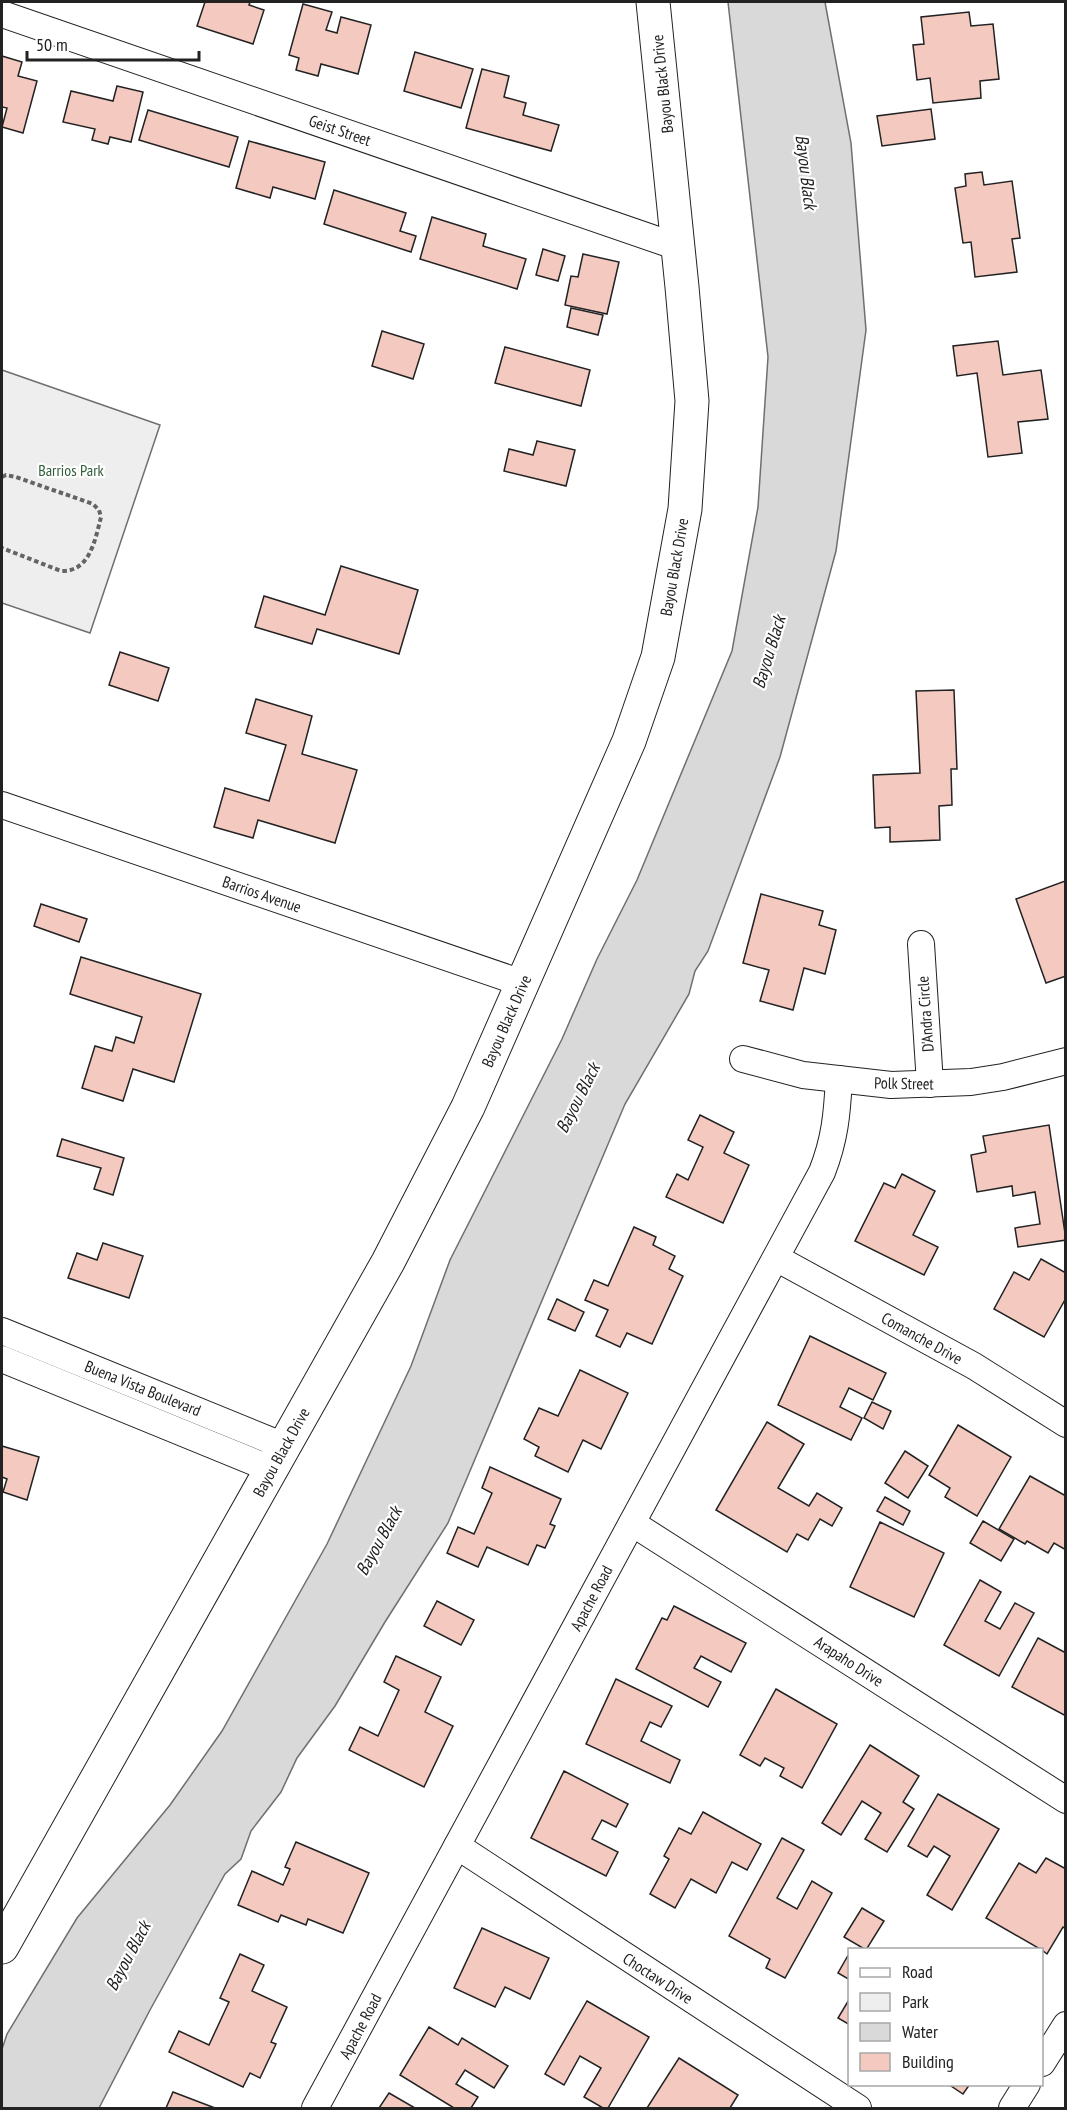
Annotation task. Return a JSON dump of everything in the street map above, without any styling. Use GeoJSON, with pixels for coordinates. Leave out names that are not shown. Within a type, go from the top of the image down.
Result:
{"type":"FeatureCollection","features":[{"type":"Feature","properties":{"kind":"main road","name":"Bayou Black Drive"},"geometry":{"type":"LineString","coordinates":[[2,1947],[388,1262],[468,1107],[629,741],[658,657],[685,509],[692,401],[653,2]]}},
{"type":"Feature","properties":{"kind":"street","name":"Geist Street"},"geometry":{"type":"LineString","coordinates":[[2,14],[678,247]]}},
{"type":"Feature","properties":{"kind":"street","name":"Barrios Avenue"},"geometry":{"type":"LineString","coordinates":[[2,805],[522,983]]}},
{"type":"Feature","properties":{"kind":"street","name":"D'Andra Circle"},"geometry":{"type":"LineString","coordinates":[[921,944],[930,1084]]}},
{"type":"Feature","properties":{"kind":"street","name":"Polk Street"},"geometry":{"type":"LineString","coordinates":[[743,1059],[803,1075],[891,1085],[970,1082],[1003,1077],[1065,1061]]}},
{"type":"Feature","properties":{"kind":"street","name":"Apache Road"},"geometry":{"type":"LineString","coordinates":[[315,2109],[822,1172],[831,1150],[836,1123],[839,1079]]}},
{"type":"Feature","properties":{"kind":"street","name":"Comanche Drive"},"geometry":{"type":"LineString","coordinates":[[776,1258],[974,1366],[1065,1424]]}},
{"type":"Feature","properties":{"kind":"street","name":"Buena Vista Boulevard"},"geometry":{"type":"LineString","coordinates":[[2,1330],[277,1457]]}},
{"type":"Feature","properties":{"kind":"street","name":"Buena Vista Boulevard"},"geometry":{"type":"LineString","coordinates":[[2,1359],[277,1457]]}},
{"type":"Feature","properties":{"kind":"street","name":"Arapaho Drive"},"geometry":{"type":"LineString","coordinates":[[632,1523],[1065,1800]]}},
{"type":"Feature","properties":{"kind":"street","name":"Choctaw Drive"},"geometry":{"type":"LineString","coordinates":[[457,1846],[858,2109]]}},
{"type":"Feature","properties":{"kind":"street"},"geometry":{"type":"LineString","coordinates":[[1043,2059],[1065,2025]]}},
{"type":"Feature","properties":{"kind":"street"},"geometry":{"type":"LineString","coordinates":[[1012,2109],[1026,2086]]}},
{"type":"Feature","properties":{"kind":"path"},"geometry":{"type":"LineString","coordinates":[[2,477],[6,475],[16,477],[93,504],[99,510],[101,517],[87,561],[71,571],[61,571],[2,548]]}},
{"type":"Feature","properties":{"kind":"green space","name":"Barrios Park"},"geometry":{"type":"Polygon","coordinates":[[[2,370],[160,425],[90,633],[2,603],[2,370]]]}},
{"type":"Feature","properties":{"kind":"water","name":"Bayou Black"},"geometry":{"type":"Polygon","coordinates":[[[728,2],[825,2],[851,143],[866,330],[836,551],[780,757],[708,951],[695,971],[689,994],[625,1104],[448,1523],[335,1706],[297,1758],[281,1792],[251,1831],[241,1859],[225,1874],[99,2108],[2,2108],[2,2049],[7,2034],[77,1918],[170,1805],[222,1731],[327,1544],[411,1366],[450,1260],[562,1039],[597,959],[637,880],[732,651],[758,507],[768,357],[728,2]]]}},
{"type":"Feature","properties":{"kind":"building"},"geometry":{"type":"Polygon","coordinates":[[[205,2],[250,2],[249,5],[264,10],[253,44],[197,26],[205,2]]]}},
{"type":"Feature","properties":{"kind":"building"},"geometry":{"type":"Polygon","coordinates":[[[303,4],[332,12],[326,30],[337,33],[341,17],[371,25],[358,74],[321,64],[318,76],[296,70],[299,58],[289,55],[303,4]]]}},
{"type":"Feature","properties":{"kind":"building"},"geometry":{"type":"Polygon","coordinates":[[[969,12],[971,26],[993,24],[999,79],[980,81],[981,98],[933,103],[930,78],[917,80],[913,45],[924,44],[921,17],[969,12]]]}},
{"type":"Feature","properties":{"kind":"building"},"geometry":{"type":"Polygon","coordinates":[[[415,52],[473,69],[461,108],[404,91],[415,52]]]}},
{"type":"Feature","properties":{"kind":"building"},"geometry":{"type":"Polygon","coordinates":[[[2,56],[22,62],[18,76],[37,81],[23,133],[2,127],[7,108],[2,107],[2,56]]]}},
{"type":"Feature","properties":{"kind":"building"},"geometry":{"type":"Polygon","coordinates":[[[482,69],[509,76],[504,97],[526,103],[523,115],[559,125],[551,151],[466,128],[482,69]]]}},
{"type":"Feature","properties":{"kind":"building"},"geometry":{"type":"Polygon","coordinates":[[[117,86],[143,92],[131,142],[110,137],[108,144],[92,140],[95,129],[63,122],[71,91],[113,101],[117,86]]]}},
{"type":"Feature","properties":{"kind":"building"},"geometry":{"type":"Polygon","coordinates":[[[931,109],[935,139],[882,146],[877,116],[931,109]]]}},
{"type":"Feature","properties":{"kind":"building"},"geometry":{"type":"Polygon","coordinates":[[[148,110],[238,137],[229,167],[139,140],[148,110]]]}},
{"type":"Feature","properties":{"kind":"building"},"geometry":{"type":"Polygon","coordinates":[[[249,141],[325,162],[315,199],[273,187],[270,198],[236,188],[249,141]]]}},
{"type":"Feature","properties":{"kind":"building"},"geometry":{"type":"Polygon","coordinates":[[[982,172],[984,185],[1012,181],[1020,238],[1012,239],[1017,272],[975,277],[971,242],[963,243],[955,188],[966,186],[965,174],[982,172]]]}},
{"type":"Feature","properties":{"kind":"building"},"geometry":{"type":"Polygon","coordinates":[[[334,190],[406,213],[400,231],[416,236],[411,252],[324,224],[334,190]]]}},
{"type":"Feature","properties":{"kind":"building"},"geometry":{"type":"Polygon","coordinates":[[[432,217],[486,234],[483,246],[526,259],[517,289],[420,259],[432,217]]]}},
{"type":"Feature","properties":{"kind":"building"},"geometry":{"type":"Polygon","coordinates":[[[543,249],[565,256],[558,281],[536,275],[543,249]]]}},
{"type":"Feature","properties":{"kind":"building"},"geometry":{"type":"Polygon","coordinates":[[[583,254],[619,262],[607,314],[565,305],[571,276],[578,277],[583,254]]]}},
{"type":"Feature","properties":{"kind":"building"},"geometry":{"type":"Polygon","coordinates":[[[571,308],[603,315],[598,335],[567,327],[571,308]]]}},
{"type":"Feature","properties":{"kind":"building"},"geometry":{"type":"Polygon","coordinates":[[[382,331],[424,344],[413,379],[372,366],[382,331]]]}},
{"type":"Feature","properties":{"kind":"building"},"geometry":{"type":"Polygon","coordinates":[[[998,341],[1003,375],[1041,370],[1048,419],[1018,422],[1022,453],[988,457],[977,373],[957,376],[953,346],[998,341]]]}},
{"type":"Feature","properties":{"kind":"building"},"geometry":{"type":"Polygon","coordinates":[[[505,347],[590,370],[581,406],[495,383],[505,347]]]}},
{"type":"Feature","properties":{"kind":"building"},"geometry":{"type":"Polygon","coordinates":[[[537,441],[575,450],[566,486],[504,471],[509,449],[533,455],[537,441]]]}},
{"type":"Feature","properties":{"kind":"building"},"geometry":{"type":"Polygon","coordinates":[[[341,566],[418,590],[399,654],[317,629],[312,644],[255,627],[264,596],[325,615],[341,566]]]}},
{"type":"Feature","properties":{"kind":"building"},"geometry":{"type":"Polygon","coordinates":[[[120,652],[169,668],[158,701],[109,685],[120,652]]]}},
{"type":"Feature","properties":{"kind":"building"},"geometry":{"type":"Polygon","coordinates":[[[954,690],[957,769],[951,769],[952,805],[939,806],[940,840],[890,842],[890,827],[875,828],[873,775],[920,773],[916,691],[954,690]]]}},
{"type":"Feature","properties":{"kind":"building"},"geometry":{"type":"Polygon","coordinates":[[[256,699],[312,716],[302,754],[357,770],[335,843],[258,820],[253,838],[214,827],[225,788],[269,801],[286,745],[246,733],[256,699]]]}},
{"type":"Feature","properties":{"kind":"building"},"geometry":{"type":"Polygon","coordinates":[[[1065,881],[1066,976],[1046,983],[1016,899],[1065,881]]]}},
{"type":"Feature","properties":{"kind":"building"},"geometry":{"type":"Polygon","coordinates":[[[761,894],[823,911],[819,925],[836,930],[825,974],[804,968],[793,1010],[760,1001],[769,970],[743,963],[761,894]]]}},
{"type":"Feature","properties":{"kind":"building"},"geometry":{"type":"Polygon","coordinates":[[[41,904],[87,919],[79,942],[34,926],[41,904]]]}},
{"type":"Feature","properties":{"kind":"building"},"geometry":{"type":"Polygon","coordinates":[[[81,957],[201,994],[174,1082],[133,1069],[123,1101],[82,1088],[95,1046],[112,1051],[116,1037],[134,1043],[142,1017],[70,994],[81,957]]]}},
{"type":"Feature","properties":{"kind":"building"},"geometry":{"type":"Polygon","coordinates":[[[700,1115],[734,1132],[724,1153],[749,1165],[723,1223],[666,1197],[677,1174],[688,1180],[703,1147],[688,1140],[700,1115]]]}},
{"type":"Feature","properties":{"kind":"building"},"geometry":{"type":"Polygon","coordinates":[[[1049,1125],[1066,1240],[1018,1247],[1015,1228],[1040,1224],[1035,1192],[1013,1196],[1012,1186],[977,1192],[971,1155],[986,1152],[983,1136],[1049,1125]]]}},
{"type":"Feature","properties":{"kind":"building"},"geometry":{"type":"Polygon","coordinates":[[[62,1139],[124,1158],[113,1195],[94,1189],[101,1168],[57,1156],[62,1139]]]}},
{"type":"Feature","properties":{"kind":"building"},"geometry":{"type":"Polygon","coordinates":[[[902,1174],[935,1191],[913,1235],[938,1247],[924,1275],[855,1241],[884,1183],[895,1188],[902,1174]]]}},
{"type":"Feature","properties":{"kind":"building"},"geometry":{"type":"Polygon","coordinates":[[[634,1227],[656,1237],[653,1245],[675,1256],[669,1269],[683,1276],[652,1344],[627,1333],[620,1347],[596,1336],[608,1310],[585,1300],[594,1280],[608,1286],[634,1227]]]}},
{"type":"Feature","properties":{"kind":"building"},"geometry":{"type":"Polygon","coordinates":[[[103,1243],[143,1256],[129,1298],[68,1278],[77,1253],[97,1260],[103,1243]]]}},
{"type":"Feature","properties":{"kind":"building"},"geometry":{"type":"Polygon","coordinates":[[[1041,1259],[1066,1273],[1066,1298],[1044,1337],[994,1309],[1014,1272],[1029,1280],[1041,1259]]]}},
{"type":"Feature","properties":{"kind":"building"},"geometry":{"type":"Polygon","coordinates":[[[557,1299],[584,1312],[575,1331],[548,1319],[557,1299]]]}},
{"type":"Feature","properties":{"kind":"building"},"geometry":{"type":"Polygon","coordinates":[[[810,1336],[886,1373],[873,1400],[849,1388],[840,1407],[862,1418],[851,1440],[778,1405],[810,1336]]]}},
{"type":"Feature","properties":{"kind":"building"},"geometry":{"type":"Polygon","coordinates":[[[580,1370],[628,1393],[601,1449],[583,1440],[568,1472],[535,1456],[539,1447],[524,1439],[539,1408],[558,1416],[580,1370]]]}},
{"type":"Feature","properties":{"kind":"building"},"geometry":{"type":"Polygon","coordinates":[[[872,1402],[891,1411],[883,1429],[864,1418],[872,1402]]]}},
{"type":"Feature","properties":{"kind":"building"},"geometry":{"type":"Polygon","coordinates":[[[767,1422],[804,1444],[778,1488],[809,1506],[817,1493],[842,1508],[832,1526],[820,1519],[808,1540],[797,1534],[787,1552],[716,1510],[767,1422]]]}},
{"type":"Feature","properties":{"kind":"building"},"geometry":{"type":"Polygon","coordinates":[[[958,1425],[1011,1457],[977,1516],[945,1497],[950,1488],[929,1475],[958,1425]]]}},
{"type":"Feature","properties":{"kind":"building"},"geometry":{"type":"Polygon","coordinates":[[[2,1446],[39,1457],[27,1500],[3,1492],[7,1479],[2,1477],[2,1446]]]}},
{"type":"Feature","properties":{"kind":"building"},"geometry":{"type":"Polygon","coordinates":[[[905,1451],[928,1466],[908,1498],[885,1483],[905,1451]]]}},
{"type":"Feature","properties":{"kind":"building"},"geometry":{"type":"Polygon","coordinates":[[[490,1467],[561,1499],[550,1524],[555,1526],[545,1548],[537,1545],[528,1565],[487,1547],[478,1567],[447,1553],[458,1527],[474,1534],[492,1493],[482,1488],[490,1467]]]}},
{"type":"Feature","properties":{"kind":"building"},"geometry":{"type":"Polygon","coordinates":[[[1030,1476],[1066,1496],[1066,1550],[1054,1543],[1048,1553],[1027,1541],[1025,1544],[999,1529],[1030,1476]]]}},
{"type":"Feature","properties":{"kind":"building"},"geometry":{"type":"Polygon","coordinates":[[[885,1497],[910,1511],[903,1525],[877,1511],[885,1497]]]}},
{"type":"Feature","properties":{"kind":"building"},"geometry":{"type":"Polygon","coordinates":[[[983,1521],[1014,1539],[1001,1561],[970,1543],[983,1521]]]}},
{"type":"Feature","properties":{"kind":"building"},"geometry":{"type":"Polygon","coordinates":[[[880,1522],[944,1553],[914,1617],[850,1587],[880,1522]]]}},
{"type":"Feature","properties":{"kind":"building"},"geometry":{"type":"Polygon","coordinates":[[[980,1580],[1001,1592],[985,1621],[1000,1629],[1015,1603],[1034,1613],[999,1676],[944,1645],[980,1580]]]}},
{"type":"Feature","properties":{"kind":"building"},"geometry":{"type":"Polygon","coordinates":[[[437,1601],[474,1620],[461,1645],[424,1626],[437,1601]]]}},
{"type":"Feature","properties":{"kind":"building"},"geometry":{"type":"Polygon","coordinates":[[[674,1606],[746,1643],[731,1672],[701,1656],[694,1668],[721,1682],[708,1707],[636,1669],[662,1618],[667,1620],[674,1606]]]}},
{"type":"Feature","properties":{"kind":"building"},"geometry":{"type":"Polygon","coordinates":[[[1038,1638],[1066,1653],[1066,1716],[1012,1687],[1038,1638]]]}},
{"type":"Feature","properties":{"kind":"building"},"geometry":{"type":"Polygon","coordinates":[[[396,1656],[441,1677],[425,1712],[453,1726],[424,1787],[349,1750],[360,1727],[378,1736],[399,1690],[384,1682],[396,1656]]]}},
{"type":"Feature","properties":{"kind":"building"},"geometry":{"type":"Polygon","coordinates":[[[616,1679],[672,1706],[661,1727],[650,1722],[641,1741],[680,1760],[670,1783],[586,1744],[616,1679]]]}},
{"type":"Feature","properties":{"kind":"building"},"geometry":{"type":"Polygon","coordinates":[[[776,1689],[837,1724],[802,1788],[780,1776],[784,1768],[765,1758],[760,1766],[740,1755],[776,1689]]]}},
{"type":"Feature","properties":{"kind":"building"},"geometry":{"type":"Polygon","coordinates":[[[870,1745],[919,1776],[903,1802],[914,1809],[887,1852],[865,1839],[881,1813],[862,1801],[841,1835],[822,1823],[870,1745]]]}},
{"type":"Feature","properties":{"kind":"building"},"geometry":{"type":"Polygon","coordinates":[[[564,1771],[628,1804],[616,1827],[602,1820],[592,1839],[618,1852],[606,1876],[531,1838],[564,1771]]]}},
{"type":"Feature","properties":{"kind":"building"},"geometry":{"type":"Polygon","coordinates":[[[938,1794],[999,1829],[952,1910],[927,1895],[950,1856],[934,1846],[927,1857],[908,1846],[938,1794]]]}},
{"type":"Feature","properties":{"kind":"building"},"geometry":{"type":"Polygon","coordinates":[[[703,1812],[761,1844],[747,1870],[732,1862],[716,1893],[691,1879],[675,1908],[650,1894],[669,1859],[664,1856],[679,1828],[691,1834],[703,1812]]]}},
{"type":"Feature","properties":{"kind":"building"},"geometry":{"type":"Polygon","coordinates":[[[782,1838],[804,1850],[777,1898],[797,1909],[812,1881],[832,1893],[785,1978],[766,1968],[770,1959],[729,1936],[782,1838]]]}},
{"type":"Feature","properties":{"kind":"building"},"geometry":{"type":"Polygon","coordinates":[[[296,1842],[369,1873],[343,1933],[308,1919],[306,1925],[281,1915],[278,1922],[238,1905],[252,1871],[283,1885],[290,1869],[285,1867],[296,1842]]]}},
{"type":"Feature","properties":{"kind":"building"},"geometry":{"type":"Polygon","coordinates":[[[1046,1858],[1066,1869],[1066,1929],[1063,1927],[1047,1954],[1043,1948],[1038,1948],[986,1918],[1019,1863],[1036,1873],[1046,1858]]]}},
{"type":"Feature","properties":{"kind":"building"},"geometry":{"type":"Polygon","coordinates":[[[862,1908],[884,1921],[867,1948],[863,1948],[844,1937],[862,1908]]]}},
{"type":"Feature","properties":{"kind":"building"},"geometry":{"type":"Polygon","coordinates":[[[482,1928],[549,1958],[530,1999],[505,1987],[495,2007],[454,1988],[482,1928]]]}},
{"type":"Feature","properties":{"kind":"building"},"geometry":{"type":"Polygon","coordinates":[[[240,1954],[264,1965],[252,1991],[287,2007],[271,2042],[276,2044],[260,2078],[250,2073],[243,2087],[169,2052],[179,2031],[209,2045],[229,2002],[220,1998],[240,1954]]]}},
{"type":"Feature","properties":{"kind":"building"},"geometry":{"type":"Polygon","coordinates":[[[848,1956],[848,1979],[838,1973],[848,1956]]]}},
{"type":"Feature","properties":{"kind":"building"},"geometry":{"type":"Polygon","coordinates":[[[587,2001],[649,2037],[608,2108],[603,2108],[584,2097],[601,2068],[580,2056],[564,2085],[545,2074],[587,2001]]]}},
{"type":"Feature","properties":{"kind":"building"},"geometry":{"type":"Polygon","coordinates":[[[848,2001],[848,2024],[838,2018],[848,2001]]]}},
{"type":"Feature","properties":{"kind":"building"},"geometry":{"type":"Polygon","coordinates":[[[429,2027],[458,2045],[462,2038],[508,2066],[494,2088],[465,2070],[456,2084],[478,2097],[471,2108],[454,2108],[400,2075],[429,2027]]]}},
{"type":"Feature","properties":{"kind":"building"},"geometry":{"type":"Polygon","coordinates":[[[679,2058],[738,2095],[730,2108],[647,2108],[679,2058]]]}},
{"type":"Feature","properties":{"kind":"building"},"geometry":{"type":"Polygon","coordinates":[[[951,2086],[969,2086],[963,2094],[951,2086]]]}},
{"type":"Feature","properties":{"kind":"building"},"geometry":{"type":"Polygon","coordinates":[[[173,2092],[215,2108],[166,2108],[173,2092]]]}},
{"type":"Feature","properties":{"kind":"building"},"geometry":{"type":"Polygon","coordinates":[[[389,2093],[415,2108],[379,2108],[389,2093]]]}}]}
